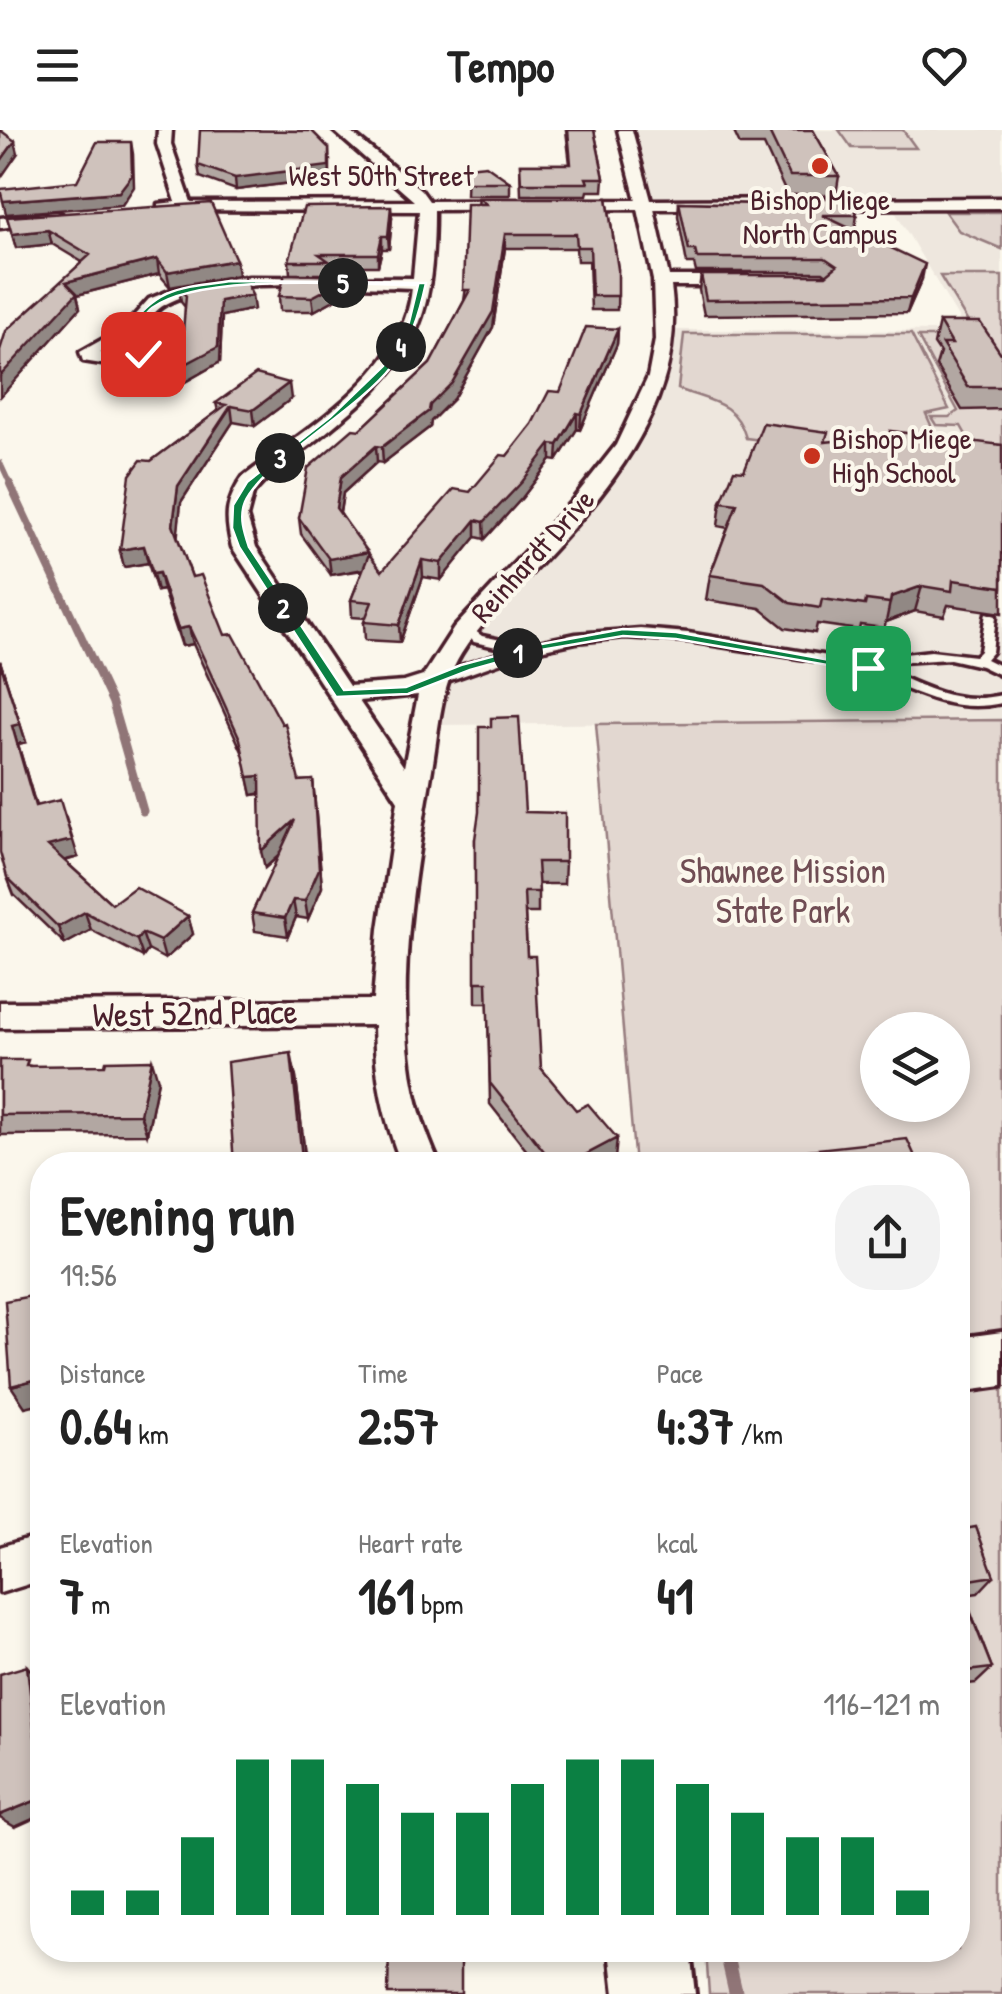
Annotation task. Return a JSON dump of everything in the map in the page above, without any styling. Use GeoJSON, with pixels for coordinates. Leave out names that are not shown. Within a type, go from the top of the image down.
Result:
{"type":"FeatureCollection","features":[{"type":"Feature","properties":{"kind":"main road"},"geometry":{"type":"LineString","coordinates":[[970,1363],[1002,1359]]}},
{"type":"Feature","properties":{"kind":"main road"},"geometry":{"type":"LineString","coordinates":[[651,1962],[655,1994]]}},
{"type":"Feature","properties":{"kind":"street"},"geometry":{"type":"LineString","coordinates":[[165,130],[164,144],[186,206]]}},
{"type":"Feature","properties":{"kind":"street"},"geometry":{"type":"LineString","coordinates":[[340,130],[416,193],[428,216],[422,283],[412,326],[386,367],[333,418],[252,482],[238,505],[237,528],[244,547],[412,800]]}},
{"type":"Feature","properties":{"kind":"street","name":"Reinhardt Drive"},"geometry":{"type":"LineString","coordinates":[[415,1152],[401,1120],[391,1066],[390,1012],[400,880],[434,681],[441,662],[575,512],[628,443],[662,358],[665,336],[661,281],[626,130]]}},
{"type":"Feature","properties":{"kind":"street","name":"West 50th Street"},"geometry":{"type":"LineString","coordinates":[[154,207],[1002,204]]}},
{"type":"Feature","properties":{"kind":"street"},"geometry":{"type":"LineString","coordinates":[[0,223],[68,216]]}},
{"type":"Feature","properties":{"kind":"street"},"geometry":{"type":"LineString","coordinates":[[661,281],[767,281]]}},
{"type":"Feature","properties":{"kind":"street"},"geometry":{"type":"LineString","coordinates":[[129,332],[148,307],[164,296],[202,286],[422,283]]}},
{"type":"Feature","properties":{"kind":"street"},"geometry":{"type":"LineString","coordinates":[[340,694],[408,690],[434,681]]}},
{"type":"Feature","properties":{"kind":"street","name":"West 52nd Place"},"geometry":{"type":"LineString","coordinates":[[0,1015],[390,1012]]}},
{"type":"Feature","properties":{"kind":"street"},"geometry":{"type":"LineString","coordinates":[[0,1570],[30,1561]]}},
{"type":"Feature","properties":{"kind":"lane"},"geometry":{"type":"LineString","coordinates":[[978,660],[986,652],[990,616]]}},
{"type":"Feature","properties":{"kind":"lane"},"geometry":{"type":"LineString","coordinates":[[468,629],[478,639],[532,650]]}},
{"type":"Feature","properties":{"kind":"lane"},"geometry":{"type":"LineString","coordinates":[[434,681],[466,667],[596,635],[676,635],[852,663],[915,690],[954,701],[1002,699]]}},
{"type":"Feature","properties":{"kind":"lane"},"geometry":{"type":"LineString","coordinates":[[852,663],[933,654],[978,660],[1002,672]]}},
{"type":"Feature","properties":{"kind":"shaded area","name":"Bishop Miege North Campus"},"geometry":{"type":"Polygon","coordinates":[[[630,130],[1002,130],[1002,201],[647,202],[630,130]]]}},
{"type":"Feature","properties":{"kind":"shaded area","name":"Bishop Miege High School"},"geometry":{"type":"Polygon","coordinates":[[[891,205],[1002,205],[1002,720],[432,725],[449,661],[607,479],[670,330],[966,331],[891,205]]]}},
{"type":"Feature","properties":{"kind":"green space"},"geometry":{"type":"Polygon","coordinates":[[[839,130],[903,130],[916,148],[852,148],[839,130]]]}},
{"type":"Feature","properties":{"kind":"green space"},"geometry":{"type":"Polygon","coordinates":[[[945,212],[1002,212],[1002,249],[959,231],[945,212]]]}},
{"type":"Feature","properties":{"kind":"green space"},"geometry":{"type":"Polygon","coordinates":[[[940,276],[1002,276],[1002,449],[974,449],[961,426],[936,425],[931,417],[949,417],[958,411],[918,337],[977,337],[940,276]]]}},
{"type":"Feature","properties":{"kind":"green space"},"geometry":{"type":"Polygon","coordinates":[[[684,334],[911,334],[949,409],[926,414],[939,443],[833,449],[746,438],[736,416],[728,409],[678,389],[684,334]]]}},
{"type":"Feature","properties":{"kind":"green space","name":"Shawnee Mission State Park"},"geometry":{"type":"Polygon","coordinates":[[[1002,720],[1002,1994],[709,1994],[707,1962],[970,1962],[970,1152],[634,1152],[596,724],[1002,720]]]}},
{"type":"Feature","properties":{"kind":"building"},"geometry":{"type":"Polygon","coordinates":[[[0,130],[15,141],[0,162],[0,130]]]}},
{"type":"Feature","properties":{"kind":"building"},"geometry":{"type":"Polygon","coordinates":[[[200,130],[312,131],[329,148],[329,166],[235,178],[198,165],[200,130]]]}},
{"type":"Feature","properties":{"kind":"building"},"geometry":{"type":"Polygon","coordinates":[[[568,130],[594,130],[604,178],[586,178],[588,183],[521,183],[520,164],[571,164],[568,130]]]}},
{"type":"Feature","properties":{"kind":"building"},"geometry":{"type":"Polygon","coordinates":[[[768,130],[813,130],[839,176],[790,176],[768,130]]]}},
{"type":"Feature","properties":{"kind":"building"},"geometry":{"type":"Polygon","coordinates":[[[97,142],[131,142],[132,175],[119,192],[3,201],[0,189],[77,181],[97,142]]]}},
{"type":"Feature","properties":{"kind":"building"},"geometry":{"type":"Polygon","coordinates":[[[486,165],[510,182],[466,182],[467,167],[486,165]]]}},
{"type":"Feature","properties":{"kind":"building"},"geometry":{"type":"Polygon","coordinates":[[[479,198],[607,198],[618,269],[618,296],[592,296],[590,247],[577,247],[576,234],[505,234],[493,312],[452,383],[430,405],[429,411],[382,447],[376,446],[341,477],[336,508],[368,552],[329,559],[299,518],[308,468],[353,429],[360,430],[430,364],[470,290],[463,290],[466,204],[486,204],[479,198]]]}},
{"type":"Feature","properties":{"kind":"building"},"geometry":{"type":"Polygon","coordinates":[[[797,198],[848,198],[857,215],[822,215],[925,264],[911,298],[706,300],[701,275],[826,275],[837,266],[825,258],[697,258],[695,250],[689,250],[679,202],[800,205],[797,198]]]}},
{"type":"Feature","properties":{"kind":"building"},"geometry":{"type":"Polygon","coordinates":[[[211,203],[236,260],[167,272],[157,259],[66,282],[77,293],[0,376],[0,350],[6,331],[90,255],[48,230],[12,234],[7,217],[211,203]]]}},
{"type":"Feature","properties":{"kind":"building"},"geometry":{"type":"Polygon","coordinates":[[[391,206],[388,236],[382,236],[378,254],[319,254],[329,261],[289,261],[304,207],[391,206]]]}},
{"type":"Feature","properties":{"kind":"building"},"geometry":{"type":"Polygon","coordinates":[[[285,274],[351,276],[312,297],[279,296],[285,274]]]}},
{"type":"Feature","properties":{"kind":"building"},"geometry":{"type":"Polygon","coordinates":[[[243,275],[252,295],[220,301],[218,347],[180,367],[186,296],[179,287],[243,275]]]}},
{"type":"Feature","properties":{"kind":"building"},"geometry":{"type":"Polygon","coordinates":[[[939,322],[980,322],[1002,355],[1002,387],[968,387],[942,344],[952,344],[939,322]]]}},
{"type":"Feature","properties":{"kind":"building"},"geometry":{"type":"Polygon","coordinates":[[[586,327],[618,329],[581,414],[577,413],[558,445],[551,444],[522,482],[484,522],[476,520],[441,563],[422,560],[399,625],[364,622],[372,602],[351,600],[369,554],[382,571],[454,489],[470,492],[501,455],[507,456],[532,424],[549,391],[560,392],[586,327]]]}},
{"type":"Feature","properties":{"kind":"building"},"geometry":{"type":"Polygon","coordinates":[[[256,374],[289,383],[253,410],[231,406],[178,486],[173,525],[192,577],[201,575],[225,635],[233,634],[282,724],[285,723],[299,781],[313,780],[319,869],[305,901],[293,900],[285,918],[252,913],[295,820],[261,851],[260,776],[248,777],[240,739],[205,661],[189,627],[178,629],[159,573],[153,574],[144,546],[120,550],[130,475],[141,460],[151,461],[226,405],[216,403],[256,374]]]}},
{"type":"Feature","properties":{"kind":"building","name":"Bishop Miege High School"},"geometry":{"type":"Polygon","coordinates":[[[763,423],[828,432],[825,442],[889,435],[890,431],[1002,445],[1002,587],[953,580],[952,591],[922,586],[891,597],[890,603],[866,600],[865,605],[822,599],[820,608],[790,603],[764,583],[710,575],[737,504],[721,502],[734,470],[744,471],[763,423]]]}},
{"type":"Feature","properties":{"kind":"building"},"geometry":{"type":"Polygon","coordinates":[[[0,662],[20,724],[12,726],[35,806],[60,800],[72,840],[48,846],[112,904],[135,887],[188,916],[160,941],[142,933],[137,940],[85,912],[58,927],[7,877],[0,852],[0,662]]]}},
{"type":"Feature","properties":{"kind":"building"},"geometry":{"type":"Polygon","coordinates":[[[519,717],[525,812],[565,813],[565,862],[537,862],[539,892],[524,892],[527,956],[535,956],[541,1068],[576,1110],[588,1104],[617,1138],[591,1152],[545,1152],[490,1083],[487,982],[475,982],[475,839],[479,812],[479,727],[491,727],[491,718],[519,717]]]}},
{"type":"Feature","properties":{"kind":"building"},"geometry":{"type":"Polygon","coordinates":[[[291,1053],[301,1152],[233,1152],[227,1062],[291,1053]]]}},
{"type":"Feature","properties":{"kind":"building"},"geometry":{"type":"Polygon","coordinates":[[[0,1060],[28,1060],[26,1066],[152,1060],[140,1114],[0,1115],[0,1060]]]}},
{"type":"Feature","properties":{"kind":"building"},"geometry":{"type":"Polygon","coordinates":[[[907,1139],[913,1152],[790,1152],[907,1139]]]}},
{"type":"Feature","properties":{"kind":"building"},"geometry":{"type":"Polygon","coordinates":[[[30,1296],[30,1381],[11,1386],[5,1301],[30,1296]]]}},
{"type":"Feature","properties":{"kind":"building"},"geometry":{"type":"Polygon","coordinates":[[[976,1527],[994,1576],[970,1580],[970,1528],[976,1527]]]}},
{"type":"Feature","properties":{"kind":"building"},"geometry":{"type":"Polygon","coordinates":[[[970,1612],[992,1668],[970,1671],[970,1612]]]}},
{"type":"Feature","properties":{"kind":"building"},"geometry":{"type":"Polygon","coordinates":[[[27,1666],[30,1803],[0,1815],[0,1674],[27,1666]]]}},
{"type":"Feature","properties":{"kind":"building"},"geometry":{"type":"Polygon","coordinates":[[[389,1962],[461,1962],[461,1994],[388,1994],[389,1962]]]}},
{"type":"Feature","properties":{"kind":"waterway"},"geometry":{"type":"LineString","coordinates":[[0,462],[11,486]]}},
{"type":"Feature","properties":{"kind":"waterway"},"geometry":{"type":"LineString","coordinates":[[10,484],[112,702],[123,740]]}},
{"type":"Feature","properties":{"kind":"waterway"},"geometry":{"type":"LineString","coordinates":[[122,737],[143,811]]}},
{"type":"Feature","properties":{"kind":"waterway"},"geometry":{"type":"LineString","coordinates":[[729,1962],[736,1994]]}},
{"type":"Feature","properties":{"kind":"place","name":"Bishop Miege North Campus"},"geometry":{"type":"Point","coordinates":[820,166]}},
{"type":"Feature","properties":{"kind":"place","name":"Bishop Miege High School"},"geometry":{"type":"Point","coordinates":[812,456]}},
{"type":"Feature","properties":{"kind":"route"},"geometry":{"type":"LineString","coordinates":[[143,354],[142,342],[129,332],[148,307],[182,290],[231,283],[422,283],[412,326],[386,367],[365,391],[252,482],[238,505],[237,528],[244,547],[340,694],[408,690],[466,667],[540,647],[623,633],[676,635],[868,668]]}}]}
